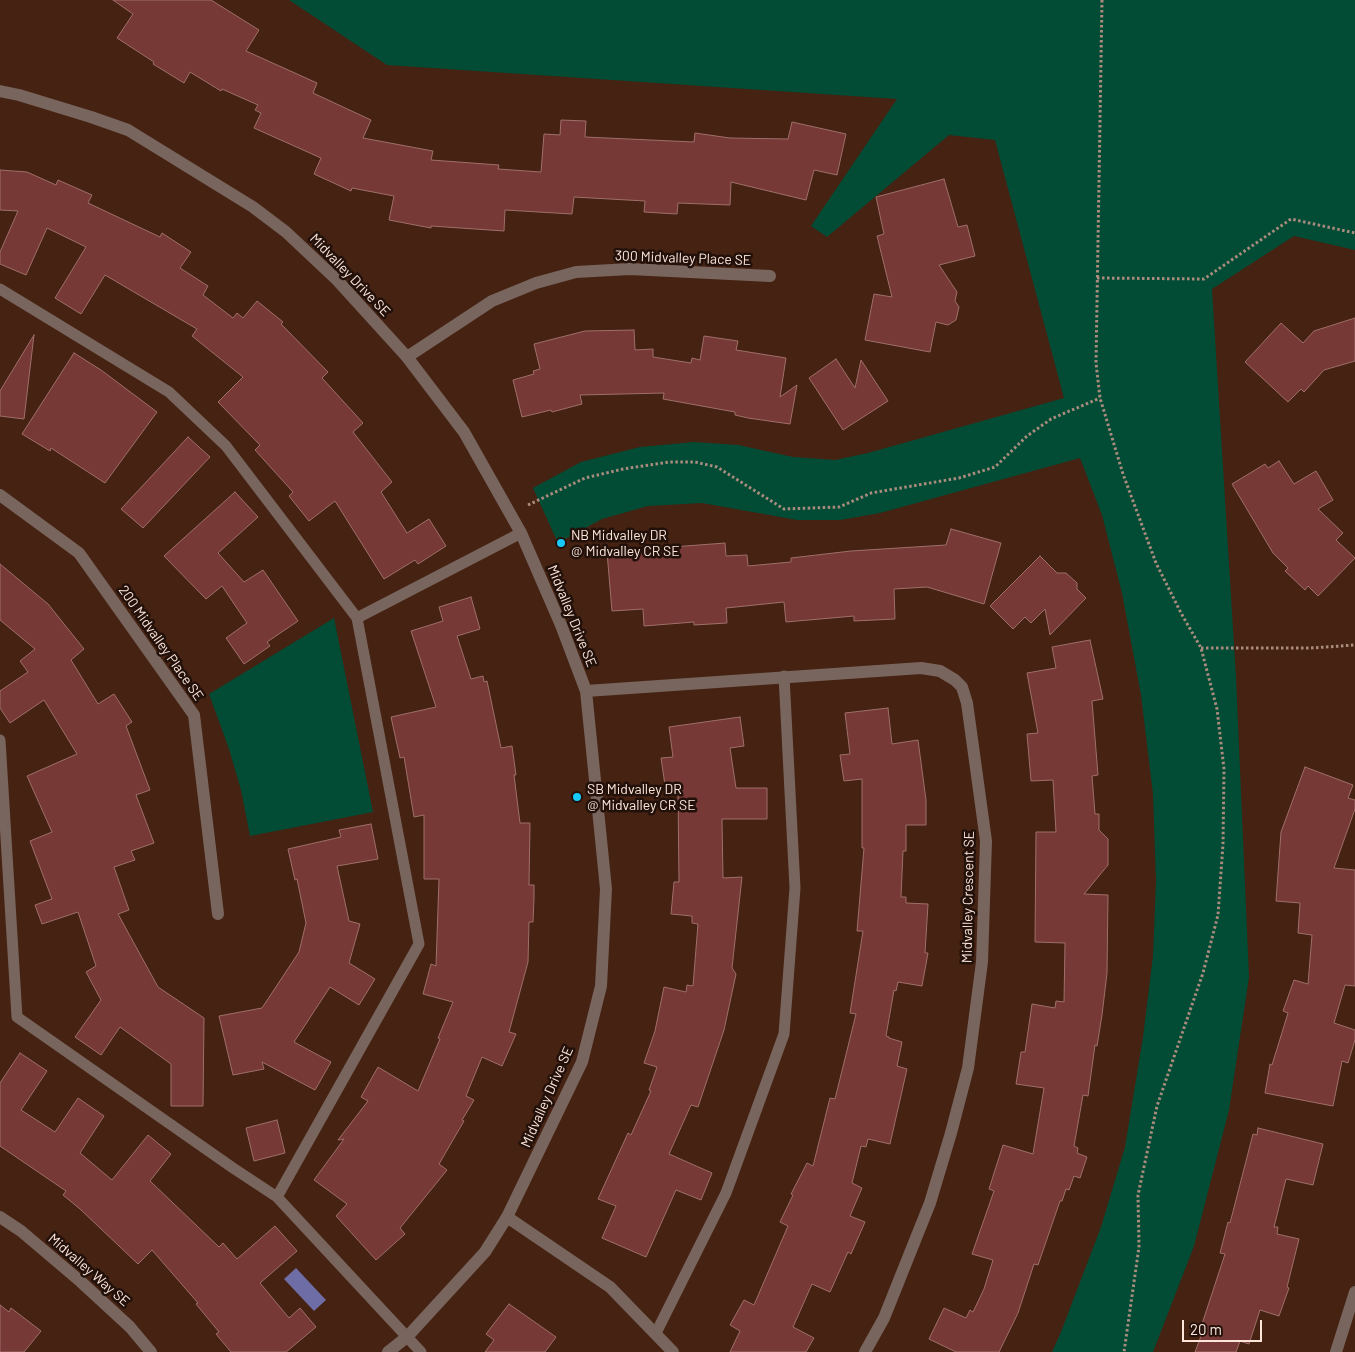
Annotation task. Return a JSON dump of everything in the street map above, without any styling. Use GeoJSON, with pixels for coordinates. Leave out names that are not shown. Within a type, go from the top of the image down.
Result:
{"type":"FeatureCollection","features":[{"type":"Feature","properties":{"kind":"street","name":"Midvalley Drive SE"},"geometry":{"type":"LineString","coordinates":[[0,91],[19,95],[128,130],[252,208],[286,232],[337,280],[407,357],[464,432],[521,533],[561,625],[586,691],[606,889],[601,986],[582,1062],[507,1217],[484,1252],[407,1337],[388,1352]]}},
{"type":"Feature","properties":{"kind":"street","name":"300 Midvalley Place SE"},"geometry":{"type":"LineString","coordinates":[[407,357],[492,301],[536,283],[576,272],[630,268],[770,276]]}},
{"type":"Feature","properties":{"kind":"street","name":"200 Midvalley Place SE"},"geometry":{"type":"LineString","coordinates":[[0,495],[79,553],[194,714],[218,914]]}},
{"type":"Feature","properties":{"kind":"street","name":"Midvalley Crescent SE"},"geometry":{"type":"LineString","coordinates":[[586,691],[922,668],[940,672],[955,680],[962,687],[967,703],[986,841],[982,962],[968,1068],[930,1203],[884,1318],[865,1352]]}},
{"type":"Feature","properties":{"kind":"street","name":"Midvalley Way SE"},"geometry":{"type":"LineString","coordinates":[[0,1217],[22,1231],[80,1281],[130,1327],[151,1352]]}},
{"type":"Feature","properties":{"kind":"street"},"geometry":{"type":"LineString","coordinates":[[507,1217],[610,1287],[656,1333],[666,1349]]}},
{"type":"Feature","properties":{"kind":"street"},"geometry":{"type":"LineString","coordinates":[[1336,1352],[1355,1292]]}},
{"type":"Feature","properties":{"kind":"lane"},"geometry":{"type":"LineString","coordinates":[[0,289],[169,392],[226,446],[357,618],[419,944],[277,1198]]}},
{"type":"Feature","properties":{"kind":"lane"},"geometry":{"type":"LineString","coordinates":[[357,618],[521,533]]}},
{"type":"Feature","properties":{"kind":"lane"},"geometry":{"type":"LineString","coordinates":[[656,1333],[726,1193],[784,1034],[795,888],[784,676]]}},
{"type":"Feature","properties":{"kind":"lane"},"geometry":{"type":"LineString","coordinates":[[0,740],[17,1017],[277,1198],[420,1352]]}},
{"type":"Feature","properties":{"kind":"path"},"geometry":{"type":"LineString","coordinates":[[1102,0],[1096,363],[1100,398],[1123,474],[1156,563],[1201,648],[1217,708],[1224,769],[1223,844],[1218,914],[1203,973],[1157,1106],[1138,1195],[1139,1247],[1124,1352]]}},
{"type":"Feature","properties":{"kind":"path"},"geometry":{"type":"LineString","coordinates":[[1097,278],[1204,279],[1292,219],[1355,233]]}},
{"type":"Feature","properties":{"kind":"path"},"geometry":{"type":"LineString","coordinates":[[511,513],[586,478],[622,469],[668,462],[695,462],[717,467],[784,508],[839,507],[871,493],[960,478],[995,468],[1027,436],[1051,418],[1100,398]]}},
{"type":"Feature","properties":{"kind":"path"},"geometry":{"type":"LineString","coordinates":[[1201,648],[1311,648],[1355,645]]}},
{"type":"Feature","properties":{"kind":"green space"},"geometry":{"type":"Polygon","coordinates":[[[289,0],[1355,0],[1355,250],[1294,236],[1212,289],[1236,677],[1249,977],[1229,1110],[1194,1246],[1153,1352],[1052,1352],[1101,1227],[1125,1147],[1143,1037],[1153,956],[1156,881],[1153,794],[1141,695],[1122,593],[1102,515],[1080,458],[880,513],[840,520],[797,520],[702,503],[648,506],[602,519],[558,543],[533,488],[581,462],[640,447],[694,442],[738,445],[793,457],[835,460],[868,453],[1064,398],[995,140],[949,135],[827,237],[811,226],[897,99],[387,65],[289,0]]]}},
{"type":"Feature","properties":{"kind":"green space"},"geometry":{"type":"Polygon","coordinates":[[[334,618],[373,812],[250,836],[241,790],[229,749],[209,694],[334,618]]]}},
{"type":"Feature","properties":{"kind":"water"},"geometry":{"type":"Polygon","coordinates":[[[296,1268],[326,1300],[314,1311],[284,1279],[296,1268]]]}},
{"type":"Feature","properties":{"kind":"building"},"geometry":{"type":"Polygon","coordinates":[[[113,0],[211,0],[259,30],[246,51],[317,83],[313,93],[371,120],[363,138],[433,151],[431,160],[499,165],[498,169],[541,172],[544,134],[560,135],[561,120],[586,121],[585,137],[694,142],[695,133],[730,138],[788,139],[792,122],[846,134],[837,175],[814,170],[806,200],[731,182],[730,205],[678,203],[677,214],[644,212],[645,201],[574,197],[572,214],[505,210],[504,231],[431,226],[431,228],[389,220],[394,196],[352,188],[351,191],[314,174],[321,158],[254,128],[261,113],[255,110],[258,105],[222,89],[221,91],[190,72],[184,83],[153,64],[154,62],[117,38],[133,14],[113,0]]]}},
{"type":"Feature","properties":{"kind":"building"},"geometry":{"type":"Polygon","coordinates":[[[0,170],[27,172],[56,185],[58,180],[92,195],[88,203],[160,237],[162,233],[191,252],[180,268],[208,286],[203,295],[233,318],[237,313],[243,318],[257,301],[283,322],[281,324],[328,372],[322,378],[363,423],[353,432],[392,482],[381,492],[407,533],[429,519],[446,546],[418,564],[415,560],[384,579],[335,501],[309,521],[289,496],[293,492],[255,450],[260,445],[218,402],[243,377],[192,336],[197,329],[105,275],[81,314],[55,298],[86,247],[47,228],[26,275],[0,264],[0,252],[18,211],[0,210],[0,170]]]}},
{"type":"Feature","properties":{"kind":"building"},"geometry":{"type":"Polygon","coordinates":[[[944,179],[958,227],[967,225],[975,256],[939,265],[957,292],[955,301],[959,307],[956,320],[948,325],[936,322],[930,352],[865,340],[874,294],[892,297],[877,236],[884,234],[876,197],[944,179]]]}},
{"type":"Feature","properties":{"kind":"building"},"geometry":{"type":"Polygon","coordinates":[[[1355,318],[1355,361],[1324,370],[1304,392],[1301,389],[1288,402],[1245,362],[1281,323],[1303,343],[1314,331],[1355,318]]]}},
{"type":"Feature","properties":{"kind":"building"},"geometry":{"type":"Polygon","coordinates":[[[634,330],[635,350],[653,349],[653,357],[691,363],[692,358],[700,360],[704,336],[738,341],[736,350],[786,358],[780,397],[797,385],[790,424],[748,418],[735,415],[735,412],[663,399],[664,393],[580,395],[582,404],[522,417],[513,380],[534,374],[533,371],[540,369],[534,344],[585,331],[634,330]]]}},
{"type":"Feature","properties":{"kind":"building"},"geometry":{"type":"Polygon","coordinates":[[[34,335],[24,419],[0,416],[0,391],[34,335]]]}},
{"type":"Feature","properties":{"kind":"building"},"geometry":{"type":"Polygon","coordinates":[[[74,353],[101,370],[157,412],[105,483],[51,448],[50,451],[22,434],[74,353]]]}},
{"type":"Feature","properties":{"kind":"building"},"geometry":{"type":"Polygon","coordinates":[[[836,359],[855,388],[861,360],[888,401],[843,430],[809,378],[836,359]]]}},
{"type":"Feature","properties":{"kind":"building"},"geometry":{"type":"Polygon","coordinates":[[[188,437],[210,457],[143,528],[121,509],[188,437]]]}},
{"type":"Feature","properties":{"kind":"building"},"geometry":{"type":"Polygon","coordinates":[[[1279,461],[1294,484],[1316,471],[1333,500],[1318,509],[1343,533],[1336,540],[1355,558],[1318,596],[1308,586],[1305,590],[1285,571],[1288,568],[1273,553],[1232,484],[1265,464],[1268,468],[1279,461]]]}},
{"type":"Feature","properties":{"kind":"building"},"geometry":{"type":"Polygon","coordinates":[[[235,492],[258,517],[218,553],[244,582],[263,570],[298,621],[267,642],[270,646],[244,664],[226,638],[247,623],[222,586],[206,599],[164,556],[235,492]]]}},
{"type":"Feature","properties":{"kind":"building"},"geometry":{"type":"Polygon","coordinates":[[[951,529],[1001,543],[984,604],[927,587],[894,589],[895,619],[854,621],[854,616],[786,622],[784,602],[726,608],[727,623],[694,625],[694,622],[644,626],[643,609],[612,611],[607,552],[725,543],[726,556],[747,555],[748,566],[791,562],[791,558],[851,551],[946,545],[951,529]]]}},
{"type":"Feature","properties":{"kind":"building"},"geometry":{"type":"Polygon","coordinates":[[[1040,556],[1057,573],[1066,573],[1077,583],[1077,589],[1086,598],[1050,635],[1045,609],[1031,623],[1025,617],[1013,629],[990,606],[1040,556]]]}},
{"type":"Feature","properties":{"kind":"building"},"geometry":{"type":"Polygon","coordinates":[[[0,564],[48,604],[84,649],[71,660],[98,704],[114,694],[132,722],[126,726],[150,790],[136,795],[154,843],[131,851],[135,860],[114,867],[129,910],[118,914],[158,987],[204,1018],[203,1106],[171,1106],[171,1064],[120,1027],[101,1055],[75,1037],[101,1000],[86,972],[96,966],[78,912],[42,924],[35,905],[52,899],[30,841],[52,832],[27,776],[77,754],[44,700],[10,723],[0,708],[0,691],[28,672],[20,661],[35,649],[0,620],[0,564]]]}},
{"type":"Feature","properties":{"kind":"building"},"geometry":{"type":"Polygon","coordinates":[[[471,597],[480,629],[457,636],[471,679],[483,676],[484,682],[487,681],[501,748],[512,746],[520,823],[530,823],[529,885],[534,885],[534,898],[533,922],[529,922],[528,962],[509,1032],[516,1034],[502,1066],[482,1057],[466,1096],[474,1100],[439,1164],[447,1170],[400,1228],[405,1234],[376,1260],[336,1216],[347,1204],[314,1180],[344,1139],[338,1140],[368,1101],[361,1097],[378,1067],[418,1091],[453,1002],[423,994],[431,964],[436,966],[439,879],[424,879],[424,815],[414,817],[404,757],[400,758],[391,717],[436,707],[411,631],[443,621],[439,607],[471,597]]]}},
{"type":"Feature","properties":{"kind":"building"},"geometry":{"type":"Polygon","coordinates":[[[1090,640],[1103,699],[1092,701],[1098,775],[1092,776],[1095,814],[1099,814],[1099,830],[1108,839],[1108,865],[1084,894],[1108,895],[1107,973],[1102,1015],[1097,1046],[1095,1045],[1088,1096],[1083,1095],[1074,1146],[1078,1148],[1077,1153],[1087,1157],[1080,1178],[1074,1176],[1069,1190],[1066,1189],[1062,1201],[1060,1201],[1038,1265],[1034,1264],[1018,1313],[999,1352],[956,1352],[929,1339],[944,1308],[966,1318],[970,1310],[973,1312],[984,1289],[993,1260],[972,1254],[994,1191],[989,1189],[1003,1145],[1033,1154],[1044,1088],[1016,1084],[1021,1052],[1025,1052],[1032,1004],[1055,1008],[1056,1001],[1064,1002],[1065,943],[1035,942],[1036,832],[1056,832],[1053,780],[1031,781],[1027,734],[1038,733],[1027,673],[1056,668],[1052,647],[1090,640]]]}},
{"type":"Feature","properties":{"kind":"building"},"geometry":{"type":"Polygon","coordinates":[[[888,708],[892,744],[918,740],[926,800],[926,825],[906,825],[906,851],[903,851],[901,897],[906,897],[906,903],[928,904],[925,953],[928,953],[922,986],[898,982],[896,991],[894,990],[886,1036],[902,1042],[897,1066],[907,1069],[890,1144],[868,1139],[866,1147],[861,1146],[852,1183],[862,1188],[850,1216],[865,1222],[851,1254],[848,1252],[830,1292],[812,1284],[793,1327],[814,1338],[806,1352],[730,1352],[740,1331],[730,1325],[744,1300],[754,1305],[788,1226],[780,1222],[793,1195],[791,1194],[807,1163],[813,1166],[830,1098],[835,1099],[856,1014],[850,1013],[863,931],[857,931],[864,848],[862,848],[862,779],[844,781],[840,755],[850,754],[845,713],[888,708]]]}},
{"type":"Feature","properties":{"kind":"building"},"geometry":{"type":"Polygon","coordinates":[[[740,717],[744,746],[730,748],[736,788],[767,788],[767,819],[722,819],[723,878],[742,877],[732,968],[736,974],[724,1030],[698,1107],[691,1105],[669,1154],[712,1173],[701,1200],[676,1190],[646,1257],[602,1238],[616,1206],[598,1199],[628,1133],[631,1135],[651,1091],[649,1090],[657,1067],[644,1063],[655,1031],[664,987],[686,992],[687,985],[693,986],[698,924],[692,923],[692,916],[671,914],[674,882],[679,882],[678,790],[666,792],[661,758],[673,757],[669,727],[740,717]]]}},
{"type":"Feature","properties":{"kind":"building"},"geometry":{"type":"Polygon","coordinates":[[[1305,767],[1353,785],[1348,798],[1355,800],[1355,809],[1334,868],[1355,870],[1355,986],[1345,985],[1334,1023],[1355,1030],[1355,1040],[1348,1063],[1342,1061],[1333,1106],[1265,1093],[1270,1064],[1272,1065],[1288,1013],[1283,1011],[1294,980],[1308,984],[1312,935],[1298,933],[1300,903],[1276,901],[1281,832],[1305,767]]]}},
{"type":"Feature","properties":{"kind":"building"},"geometry":{"type":"Polygon","coordinates":[[[371,824],[378,859],[337,866],[349,921],[360,924],[349,963],[375,979],[359,1005],[330,987],[294,1042],[331,1062],[315,1090],[262,1062],[264,1069],[233,1075],[219,1016],[262,1008],[299,952],[306,923],[297,879],[295,880],[288,849],[341,837],[339,830],[371,824]]]}},
{"type":"Feature","properties":{"kind":"building"},"geometry":{"type":"Polygon","coordinates":[[[20,1053],[47,1071],[21,1110],[55,1132],[78,1098],[104,1116],[80,1153],[112,1180],[148,1135],[171,1154],[150,1181],[219,1247],[223,1243],[237,1259],[275,1226],[297,1251],[260,1283],[289,1318],[300,1308],[316,1327],[286,1352],[231,1352],[216,1334],[219,1332],[196,1304],[198,1303],[152,1250],[138,1264],[63,1195],[66,1191],[0,1146],[0,1083],[20,1053]]]}},
{"type":"Feature","properties":{"kind":"building"},"geometry":{"type":"Polygon","coordinates":[[[277,1120],[285,1153],[254,1161],[246,1128],[277,1120]]]}},
{"type":"Feature","properties":{"kind":"building"},"geometry":{"type":"Polygon","coordinates":[[[1258,1128],[1323,1144],[1313,1185],[1286,1179],[1274,1227],[1278,1227],[1277,1234],[1299,1239],[1287,1287],[1289,1288],[1279,1316],[1260,1310],[1249,1344],[1240,1341],[1236,1352],[1195,1352],[1204,1328],[1201,1327],[1225,1254],[1220,1253],[1228,1222],[1230,1223],[1253,1134],[1257,1135],[1258,1128]]]}},
{"type":"Feature","properties":{"kind":"building"},"geometry":{"type":"Polygon","coordinates":[[[509,1304],[556,1337],[545,1352],[485,1352],[494,1340],[486,1334],[509,1304]]]}},
{"type":"Feature","properties":{"kind":"building"},"geometry":{"type":"Polygon","coordinates":[[[0,1305],[9,1312],[11,1308],[41,1331],[24,1352],[0,1352],[0,1305]]]}},
{"type":"Feature","properties":{"kind":"place","name":"NB Midvalley DR @ Midvalley CR SE"},"geometry":{"type":"Point","coordinates":[561,543]}},
{"type":"Feature","properties":{"kind":"place","name":"SB Midvalley DR @ Midvalley CR SE"},"geometry":{"type":"Point","coordinates":[577,797]}}]}
